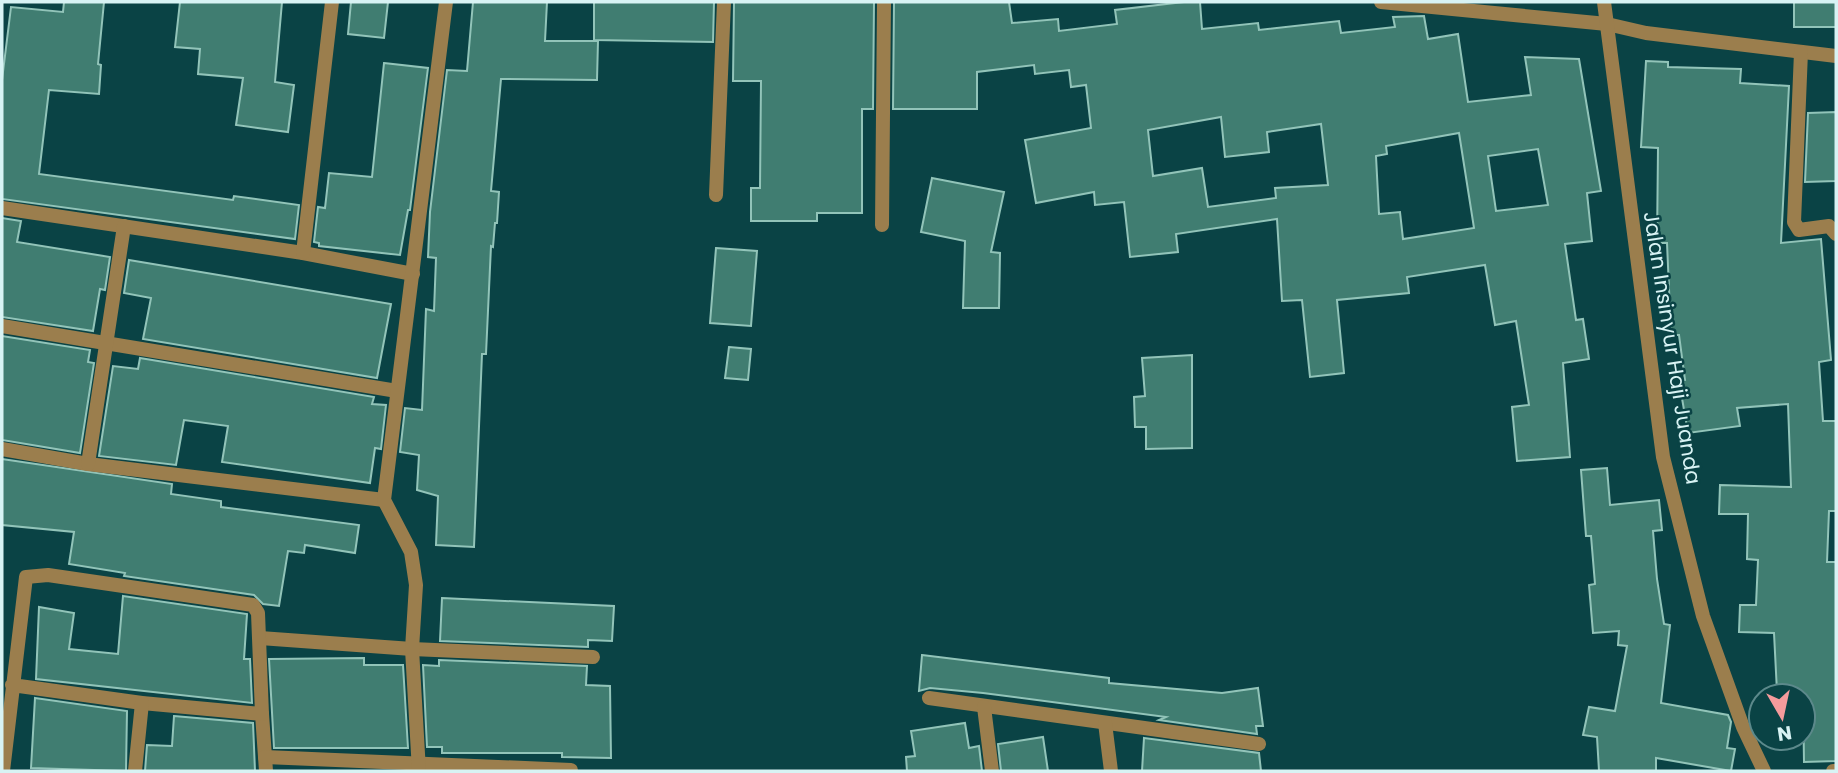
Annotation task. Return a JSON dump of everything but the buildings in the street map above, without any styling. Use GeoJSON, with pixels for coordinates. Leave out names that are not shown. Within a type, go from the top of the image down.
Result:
{"type":"FeatureCollection","features":[{"type":"Feature","properties":{"kind":"street"},"geometry":{"type":"LineString","coordinates":[[303,253],[332,2]]}},
{"type":"Feature","properties":{"kind":"street"},"geometry":{"type":"LineString","coordinates":[[419,768],[412,649],[416,585],[411,552],[384,500],[446,2]]}},
{"type":"Feature","properties":{"kind":"street"},"geometry":{"type":"LineString","coordinates":[[716,195],[724,2]]}},
{"type":"Feature","properties":{"kind":"street"},"geometry":{"type":"LineString","coordinates":[[882,225],[884,2]]}},
{"type":"Feature","properties":{"kind":"street"},"geometry":{"type":"LineString","coordinates":[[1381,2],[1607,24],[1646,33],[1836,56]]}},
{"type":"Feature","properties":{"kind":"street","name":"Jalan Insinyur Haji Juanda"},"geometry":{"type":"LineString","coordinates":[[1604,2],[1663,457],[1703,616],[1743,727],[1764,771]]}},
{"type":"Feature","properties":{"kind":"street"},"geometry":{"type":"LineString","coordinates":[[1801,52],[1794,222],[1799,230],[1829,226],[1836,234]]}},
{"type":"Feature","properties":{"kind":"street"},"geometry":{"type":"LineString","coordinates":[[2,208],[303,253],[413,274]]}},
{"type":"Feature","properties":{"kind":"street"},"geometry":{"type":"LineString","coordinates":[[88,464],[124,226]]}},
{"type":"Feature","properties":{"kind":"street"},"geometry":{"type":"LineString","coordinates":[[2,326],[397,391]]}},
{"type":"Feature","properties":{"kind":"street"},"geometry":{"type":"LineString","coordinates":[[2,449],[88,464],[384,500]]}},
{"type":"Feature","properties":{"kind":"street"},"geometry":{"type":"LineString","coordinates":[[3,771],[26,577],[31,574],[253,605],[258,613],[266,764],[571,770]]}},
{"type":"Feature","properties":{"kind":"street"},"geometry":{"type":"LineString","coordinates":[[260,638],[412,649],[593,657]]}},
{"type":"Feature","properties":{"kind":"street"},"geometry":{"type":"LineString","coordinates":[[12,685],[142,703],[262,714]]}},
{"type":"Feature","properties":{"kind":"street"},"geometry":{"type":"LineString","coordinates":[[929,698],[1259,744]]}},
{"type":"Feature","properties":{"kind":"street"},"geometry":{"type":"LineString","coordinates":[[135,771],[142,703]]}},
{"type":"Feature","properties":{"kind":"street"},"geometry":{"type":"LineString","coordinates":[[984,707],[992,771]]}},
{"type":"Feature","properties":{"kind":"street"},"geometry":{"type":"LineString","coordinates":[[1105,723],[1111,771]]}}]}
